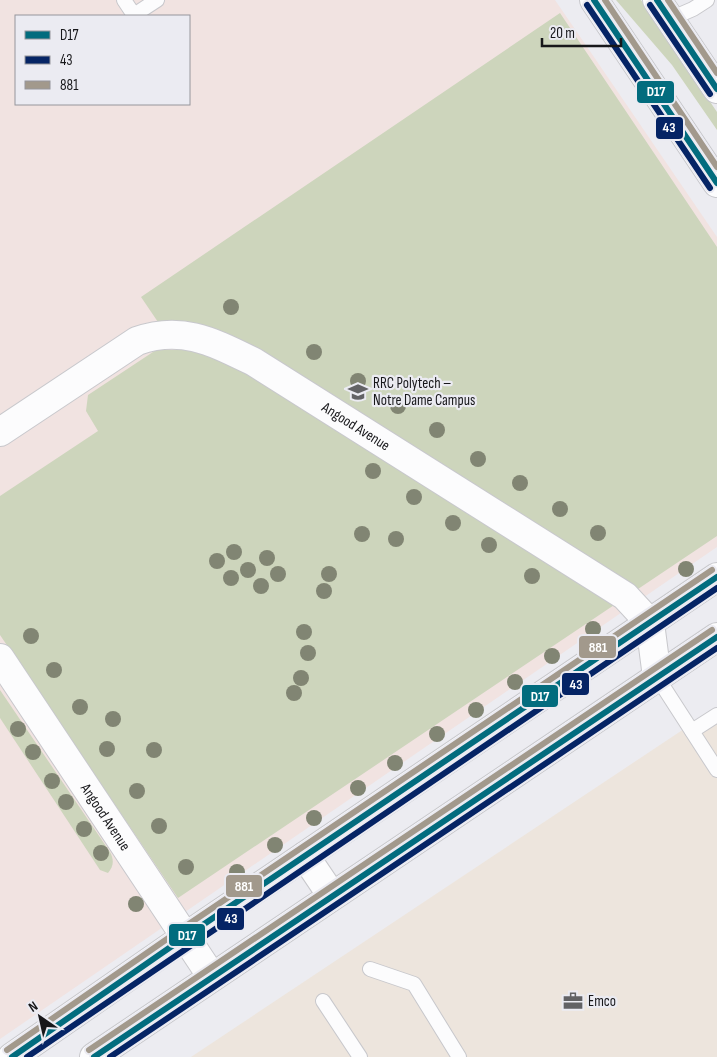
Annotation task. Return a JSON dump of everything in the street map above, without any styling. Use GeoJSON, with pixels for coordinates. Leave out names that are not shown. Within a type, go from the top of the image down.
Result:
{"type":"FeatureCollection","features":[{"type":"Feature","properties":{"kind":"street"},"geometry":{"type":"LineString","coordinates":[[594,0],[717,183]]}},
{"type":"Feature","properties":{"kind":"street"},"geometry":{"type":"LineString","coordinates":[[663,10],[717,90]]}},
{"type":"Feature","properties":{"kind":"street","name":"Angood Avenue"},"geometry":{"type":"LineString","coordinates":[[0,432],[137,341],[155,334],[172,333],[205,339],[254,362],[625,596],[650,623]]}},
{"type":"Feature","properties":{"kind":"street"},"geometry":{"type":"LineString","coordinates":[[12,1057],[185,937],[717,577]]}},
{"type":"Feature","properties":{"kind":"street"},"geometry":{"type":"LineString","coordinates":[[650,623],[658,676]]}},
{"type":"Feature","properties":{"kind":"street"},"geometry":{"type":"LineString","coordinates":[[94,1057],[717,637]]}},
{"type":"Feature","properties":{"kind":"street","name":"Angood Avenue"},"geometry":{"type":"LineString","coordinates":[[0,658],[212,977]]}},
{"type":"Feature","properties":{"kind":"street"},"geometry":{"type":"LineString","coordinates":[[305,856],[332,896]]}},
{"type":"Feature","properties":{"kind":"lane"},"geometry":{"type":"LineString","coordinates":[[124,0],[133,15]]}},
{"type":"Feature","properties":{"kind":"lane"},"geometry":{"type":"LineString","coordinates":[[135,15],[157,0]]}},
{"type":"Feature","properties":{"kind":"lane"},"geometry":{"type":"LineString","coordinates":[[663,10],[693,9],[707,0]]}},
{"type":"Feature","properties":{"kind":"lane"},"geometry":{"type":"LineString","coordinates":[[658,676],[717,770]]}},
{"type":"Feature","properties":{"kind":"lane"},"geometry":{"type":"LineString","coordinates":[[692,731],[717,715]]}},
{"type":"Feature","properties":{"kind":"lane"},"geometry":{"type":"LineString","coordinates":[[370,968],[414,984],[459,1057]]}},
{"type":"Feature","properties":{"kind":"lane"},"geometry":{"type":"LineString","coordinates":[[323,1001],[360,1057]]}},
{"type":"Feature","properties":{"kind":"shaded area","name":"RRC Polytech – Notre Dame Campus"},"geometry":{"type":"Polygon","coordinates":[[[0,0],[555,0],[717,237],[717,547],[0,1039],[0,0]]]}},
{"type":"Feature","properties":{"kind":"shaded area"},"geometry":{"type":"Polygon","coordinates":[[[717,707],[717,1057],[191,1057],[717,707]]]}},
{"type":"Feature","properties":{"kind":"green space"},"geometry":{"type":"Polygon","coordinates":[[[616,0],[641,0],[717,112],[717,130],[672,65],[616,0]]]}},
{"type":"Feature","properties":{"kind":"green space","name":"RRC Polytech – Notre Dame Campus"},"geometry":{"type":"Polygon","coordinates":[[[560,13],[717,247],[717,536],[178,898],[0,635],[0,496],[98,431],[86,411],[88,395],[156,350],[177,350],[141,297],[560,13]]]}},
{"type":"Feature","properties":{"kind":"green space"},"geometry":{"type":"Polygon","coordinates":[[[0,690],[110,852],[113,863],[108,873],[100,870],[0,718],[0,690]]]}},
{"type":"Feature","properties":{"kind":"transit line","name":"D17"},"geometry":{"type":"LineString","coordinates":[[594,0],[717,183]]}},
{"type":"Feature","properties":{"kind":"transit line","name":"881"},"geometry":{"type":"LineString","coordinates":[[605,0],[717,167]]}},
{"type":"Feature","properties":{"kind":"transit line","name":"D17"},"geometry":{"type":"LineString","coordinates":[[657,0],[717,89]]}},
{"type":"Feature","properties":{"kind":"transit line","name":"881"},"geometry":{"type":"LineString","coordinates":[[668,0],[717,73]]}},
{"type":"Feature","properties":{"kind":"transit line","name":"43"},"geometry":{"type":"LineString","coordinates":[[587,5],[710,188]]}},
{"type":"Feature","properties":{"kind":"transit line","name":"43"},"geometry":{"type":"LineString","coordinates":[[650,5],[710,94]]}},
{"type":"Feature","properties":{"kind":"transit line","name":"881"},"geometry":{"type":"LineString","coordinates":[[7,1050],[180,930],[712,570]]}},
{"type":"Feature","properties":{"kind":"transit line","name":"D17"},"geometry":{"type":"LineString","coordinates":[[12,1057],[185,937],[717,577]]}},
{"type":"Feature","properties":{"kind":"transit line","name":"43"},"geometry":{"type":"LineString","coordinates":[[27,1057],[717,588]]}},
{"type":"Feature","properties":{"kind":"transit line","name":"881"},"geometry":{"type":"LineString","coordinates":[[89,1050],[712,630]]}},
{"type":"Feature","properties":{"kind":"transit line","name":"D17"},"geometry":{"type":"LineString","coordinates":[[94,1057],[717,637]]}},
{"type":"Feature","properties":{"kind":"transit line","name":"43"},"geometry":{"type":"LineString","coordinates":[[110,1057],[717,648]]}},
{"type":"Feature","properties":{"kind":"place","name":"RRC Polytech – Notre Dame Campus"},"geometry":{"type":"Point","coordinates":[358,392]}},
{"type":"Feature","properties":{"kind":"place","name":"Emco"},"geometry":{"type":"Point","coordinates":[573,1001]}}]}
